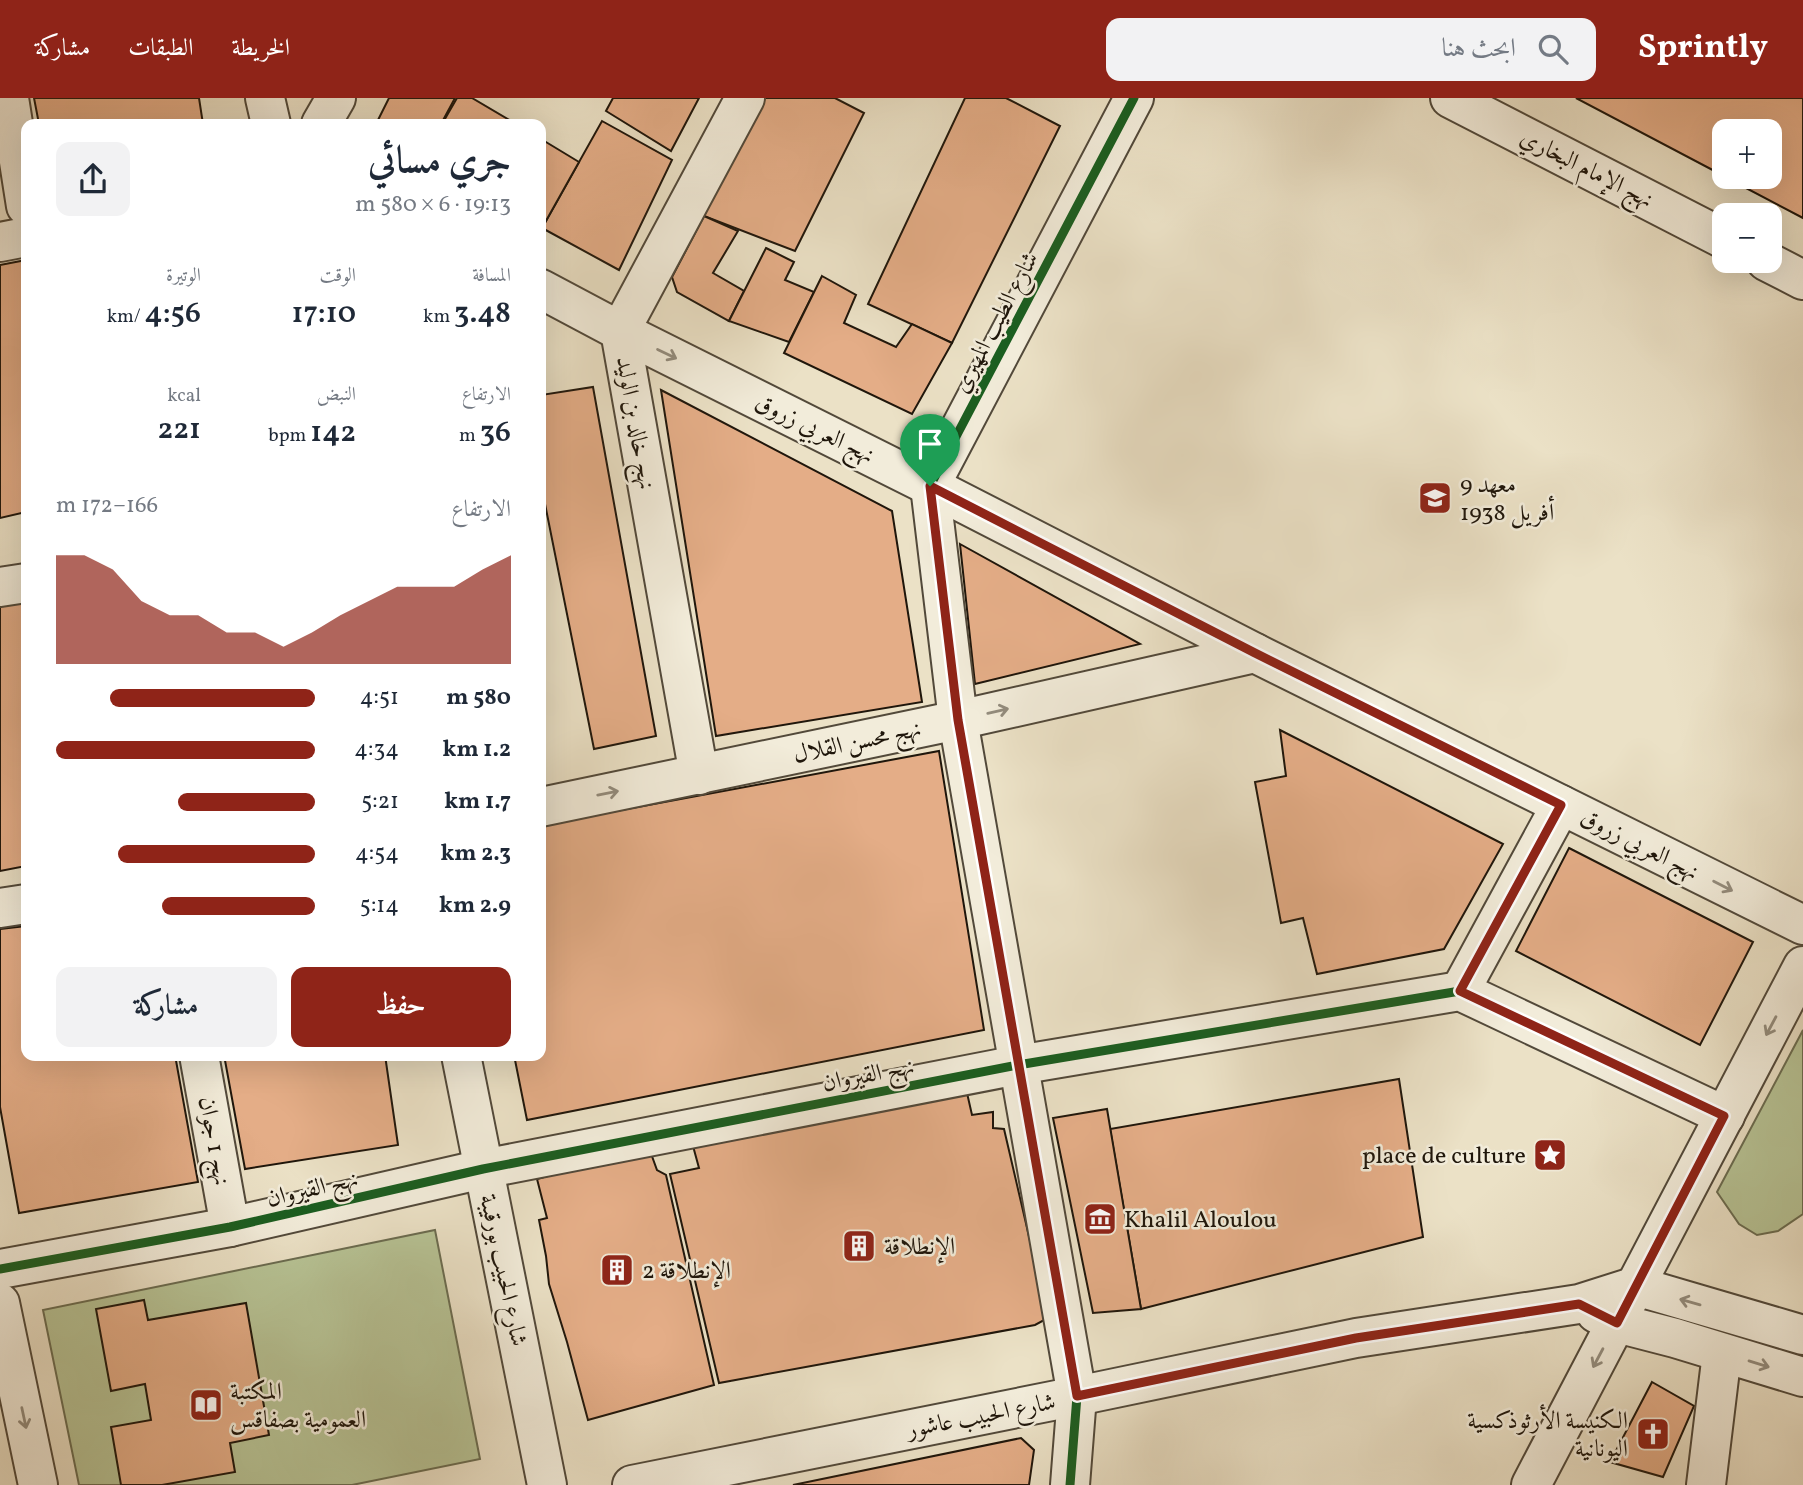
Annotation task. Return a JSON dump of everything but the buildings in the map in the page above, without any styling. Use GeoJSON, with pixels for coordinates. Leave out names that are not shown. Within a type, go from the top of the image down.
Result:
{"type":"FeatureCollection","features":[{"type":"Feature","properties":{"kind":"street"},"geometry":{"type":"LineString","coordinates":[[9,98],[21,174]]}},
{"type":"Feature","properties":{"kind":"street"},"geometry":{"type":"LineString","coordinates":[[265,98],[270,119]]}},
{"type":"Feature","properties":{"kind":"street"},"geometry":{"type":"LineString","coordinates":[[324,119],[336,98]]}},
{"type":"Feature","properties":{"kind":"street","name":"نهج خالد بن الوليد"},"geometry":{"type":"LineString","coordinates":[[699,775],[620,331],[745,98]]}},
{"type":"Feature","properties":{"kind":"street","name":"شارع الطيب المهيري"},"geometry":{"type":"LineString","coordinates":[[930,486],[1134,98]]}},
{"type":"Feature","properties":{"kind":"street","name":"نهج الإمام البخاري"},"geometry":{"type":"LineString","coordinates":[[1450,98],[1712,233]]}},
{"type":"Feature","properties":{"kind":"street"},"geometry":{"type":"LineString","coordinates":[[0,242],[21,238]]}},
{"type":"Feature","properties":{"kind":"street"},"geometry":{"type":"LineString","coordinates":[[1782,269],[1803,279]]}},
{"type":"Feature","properties":{"kind":"street","name":"نهج العربي زروق"},"geometry":{"type":"LineString","coordinates":[[546,292],[1255,653],[1803,925]]}},
{"type":"Feature","properties":{"kind":"street"},"geometry":{"type":"LineString","coordinates":[[930,486],[958,720],[1077,1396],[1070,1485]]}},
{"type":"Feature","properties":{"kind":"street"},"geometry":{"type":"LineString","coordinates":[[0,587],[21,584]]}},
{"type":"Feature","properties":{"kind":"street","name":"نهج محسن القلال"},"geometry":{"type":"LineString","coordinates":[[546,806],[958,720],[1255,653]]}},
{"type":"Feature","properties":{"kind":"street"},"geometry":{"type":"LineString","coordinates":[[1561,805],[1460,991],[1724,1116]]}},
{"type":"Feature","properties":{"kind":"street"},"geometry":{"type":"LineString","coordinates":[[0,908],[21,905]]}},
{"type":"Feature","properties":{"kind":"street"},"geometry":{"type":"LineString","coordinates":[[1531,1485],[1803,966]]}},
{"type":"Feature","properties":{"kind":"street","name":"نهج القيروان"},"geometry":{"type":"LineString","coordinates":[[0,1269],[230,1227],[483,1168],[1018,1065],[1460,991]]}},
{"type":"Feature","properties":{"kind":"street","name":"نهج 1 جوان"},"geometry":{"type":"LineString","coordinates":[[200,1061],[230,1227]]}},
{"type":"Feature","properties":{"kind":"street","name":"شارع الحبيب بورقيبة"},"geometry":{"type":"LineString","coordinates":[[462,1061],[547,1485]]}},
{"type":"Feature","properties":{"kind":"street"},"geometry":{"type":"LineString","coordinates":[[1636,1286],[1803,1335]]}},
{"type":"Feature","properties":{"kind":"street","name":"شارع الحبيب عاشور"},"geometry":{"type":"LineString","coordinates":[[632,1485],[1356,1338],[1579,1304],[1636,1286]]}},
{"type":"Feature","properties":{"kind":"street"},"geometry":{"type":"LineString","coordinates":[[0,1303],[38,1485]]}},
{"type":"Feature","properties":{"kind":"street"},"geometry":{"type":"LineString","coordinates":[[1579,1304],[1617,1323],[1803,1377]]}},
{"type":"Feature","properties":{"kind":"street"},"geometry":{"type":"LineString","coordinates":[[1706,1485],[1722,1353]]}},
{"type":"Feature","properties":{"kind":"green space"},"geometry":{"type":"Polygon","coordinates":[[[1803,1030],[1803,1214],[1778,1231],[1757,1235],[1739,1224],[1717,1192],[1803,1030]]]}},
{"type":"Feature","properties":{"kind":"green space"},"geometry":{"type":"Polygon","coordinates":[[[435,1230],[480,1459],[352,1485],[79,1485],[43,1310],[435,1230]]]}},
{"type":"Feature","properties":{"kind":"cycle path"},"geometry":{"type":"LineString","coordinates":[[1070,1485],[1077,1396],[958,720],[930,486],[1134,98]]}},
{"type":"Feature","properties":{"kind":"cycle path"},"geometry":{"type":"LineString","coordinates":[[0,1269],[230,1227],[483,1169],[1018,1065],[1460,991],[1725,1116]]}},
{"type":"Feature","properties":{"kind":"place","name":"معهد 9 أفريل 1938"},"geometry":{"type":"Point","coordinates":[1435,498]}},
{"type":"Feature","properties":{"kind":"place","name":"place de culture"},"geometry":{"type":"Point","coordinates":[1550,1155]}},
{"type":"Feature","properties":{"kind":"place","name":"Khalil Aloulou"},"geometry":{"type":"Point","coordinates":[1100,1219]}},
{"type":"Feature","properties":{"kind":"place","name":"الإنطلاقة"},"geometry":{"type":"Point","coordinates":[859,1246]}},
{"type":"Feature","properties":{"kind":"place","name":"الإنطلاقة 2"},"geometry":{"type":"Point","coordinates":[617,1270]}},
{"type":"Feature","properties":{"kind":"place","name":"المكتبة العمومية بصفاقس"},"geometry":{"type":"Point","coordinates":[206,1405]}},
{"type":"Feature","properties":{"kind":"place","name":"الكنيسة الأرثوذكسية اليونانية"},"geometry":{"type":"Point","coordinates":[1653,1434]}},
{"type":"Feature","properties":{"kind":"route"},"geometry":{"type":"LineString","coordinates":[[930,486],[1255,653],[1561,805],[1460,991],[1724,1116],[1617,1323],[1579,1304],[1356,1338],[1077,1396],[958,720],[930,486]]}}]}
